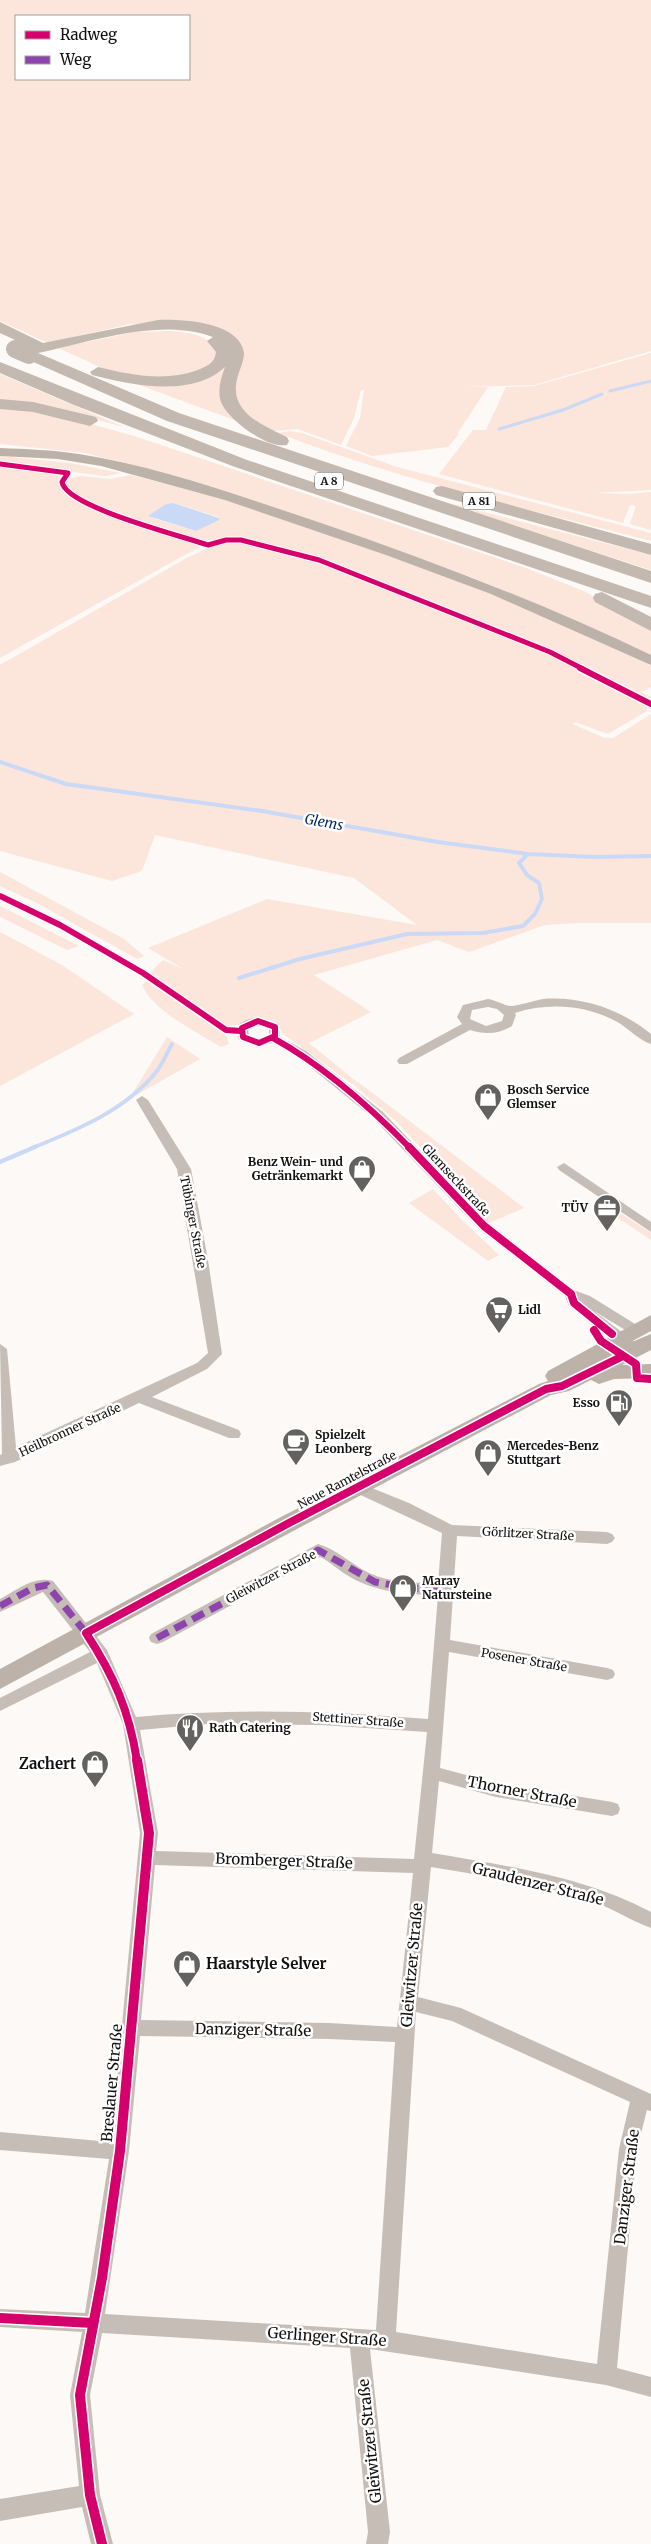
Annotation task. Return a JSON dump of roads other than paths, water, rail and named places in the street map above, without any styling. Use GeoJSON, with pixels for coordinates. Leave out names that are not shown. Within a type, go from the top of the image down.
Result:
{"type":"FeatureCollection","features":[{"type":"Feature","properties":{"kind":"highway"},"geometry":{"type":"LineString","coordinates":[[18,354],[135,327],[167,324],[203,328],[222,335],[234,344],[237,356],[226,390],[230,406],[237,415],[253,427],[296,447]]}},
{"type":"Feature","properties":{"kind":"highway","name":"A 81"},"geometry":{"type":"LineString","coordinates":[[0,327],[18,354],[94,409],[223,458],[651,602]]}},
{"type":"Feature","properties":{"kind":"highway"},"geometry":{"type":"LineString","coordinates":[[91,370],[139,381],[180,380],[211,370],[219,365],[224,355],[220,346],[215,341],[184,331],[146,330],[99,336]]}},
{"type":"Feature","properties":{"kind":"highway","name":"A 8"},"geometry":{"type":"LineString","coordinates":[[0,341],[70,386],[214,443],[651,589]]}},
{"type":"Feature","properties":{"kind":"highway","name":"A 81"},"geometry":{"type":"LineString","coordinates":[[18,354],[91,370],[192,412],[296,447],[417,484],[646,546]]}},
{"type":"Feature","properties":{"kind":"highway","name":"A 8"},"geometry":{"type":"LineString","coordinates":[[18,354],[172,417],[272,452],[651,577]]}},
{"type":"Feature","properties":{"kind":"highway"},"geometry":{"type":"LineString","coordinates":[[0,404],[40,408],[223,458]]}},
{"type":"Feature","properties":{"kind":"highway"},"geometry":{"type":"LineString","coordinates":[[272,452],[599,539],[646,546]]}},
{"type":"Feature","properties":{"kind":"highway"},"geometry":{"type":"LineString","coordinates":[[458,538],[609,601],[651,625]]}},
{"type":"Feature","properties":{"kind":"main road"},"geometry":{"type":"LineString","coordinates":[[0,446],[36,450],[118,467],[230,497],[486,586],[553,614],[651,661]]}},
{"type":"Feature","properties":{"kind":"main road"},"geometry":{"type":"LineString","coordinates":[[0,452],[56,455]]}},
{"type":"Feature","properties":{"kind":"main road","name":"Neue Ramtelstraße"},"geometry":{"type":"LineString","coordinates":[[0,1680],[357,1487],[546,1389],[568,1383],[643,1340]]}},
{"type":"Feature","properties":{"kind":"main road","name":"Neue Ramtelstraße"},"geometry":{"type":"LineString","coordinates":[[546,1389],[551,1378],[643,1340]]}},
{"type":"Feature","properties":{"kind":"main road"},"geometry":{"type":"LineString","coordinates":[[568,1383],[584,1383],[611,1372],[651,1371]]}},
{"type":"Feature","properties":{"kind":"street"},"geometry":{"type":"LineString","coordinates":[[508,1010],[510,1019],[503,1026],[483,1030],[470,1025],[463,1016],[467,1008],[473,1005],[496,1004],[508,1010],[529,1005],[552,1003],[591,1008],[621,1018],[651,1040]]}},
{"type":"Feature","properties":{"kind":"street"},"geometry":{"type":"LineString","coordinates":[[403,1061],[470,1025]]}},
{"type":"Feature","properties":{"kind":"street","name":"Glemseckstraße"},"geometry":{"type":"LineString","coordinates":[[273,1038],[302,1054],[378,1115],[484,1226],[521,1257],[571,1294],[574,1303],[643,1340]]}},
{"type":"Feature","properties":{"kind":"street","name":"Tübinger Straße"},"geometry":{"type":"LineString","coordinates":[[142,1100],[184,1169],[201,1260],[215,1354]]}},
{"type":"Feature","properties":{"kind":"street"},"geometry":{"type":"LineString","coordinates":[[564,1167],[651,1228]]}},
{"type":"Feature","properties":{"kind":"street"},"geometry":{"type":"LineString","coordinates":[[0,1349],[5,1460]]}},
{"type":"Feature","properties":{"kind":"street","name":"Heilbronner Straße"},"geometry":{"type":"LineString","coordinates":[[5,1460],[202,1366],[215,1354]]}},
{"type":"Feature","properties":{"kind":"street"},"geometry":{"type":"LineString","coordinates":[[139,1397],[234,1434]]}},
{"type":"Feature","properties":{"kind":"street"},"geometry":{"type":"LineString","coordinates":[[357,1487],[380,1498],[404,1506],[450,1530]]}},
{"type":"Feature","properties":{"kind":"street","name":"Görlitzer Straße"},"geometry":{"type":"LineString","coordinates":[[450,1530],[607,1538]]}},
{"type":"Feature","properties":{"kind":"street","name":"Gleiwitzer Straße"},"geometry":{"type":"LineString","coordinates":[[386,2340],[405,2035],[410,2003],[421,1862],[432,1772],[450,1530]]}},
{"type":"Feature","properties":{"kind":"street","name":"Gleiwitzer Straße"},"geometry":{"type":"LineString","coordinates":[[157,1638],[310,1557],[318,1550],[329,1553],[352,1572],[368,1580],[386,1585],[445,1589]]}},
{"type":"Feature","properties":{"kind":"street","name":"Breslauer Straße"},"geometry":{"type":"LineString","coordinates":[[0,1606],[34,1588],[47,1586],[101,1654],[131,1724],[149,1833],[120,2151],[102,2278],[80,2395],[90,2495],[102,2544]]}},
{"type":"Feature","properties":{"kind":"street","name":"Posener Straße"},"geometry":{"type":"LineString","coordinates":[[442,1644],[537,1663],[607,1674]]}},
{"type":"Feature","properties":{"kind":"street"},"geometry":{"type":"LineString","coordinates":[[0,1704],[101,1654]]}},
{"type":"Feature","properties":{"kind":"street","name":"Stettiner Straße"},"geometry":{"type":"LineString","coordinates":[[131,1724],[180,1718],[255,1715],[337,1717],[436,1726]]}},
{"type":"Feature","properties":{"kind":"street","name":"Thorner Straße"},"geometry":{"type":"LineString","coordinates":[[432,1772],[496,1790],[612,1809]]}},
{"type":"Feature","properties":{"kind":"street","name":"Bromberger Straße"},"geometry":{"type":"LineString","coordinates":[[147,1858],[421,1862]]}},
{"type":"Feature","properties":{"kind":"street","name":"Graudenzer Straße"},"geometry":{"type":"LineString","coordinates":[[421,1862],[522,1877],[600,1896],[651,1922]]}},
{"type":"Feature","properties":{"kind":"street","name":"Danziger Straße"},"geometry":{"type":"LineString","coordinates":[[410,2003],[454,2014],[646,2101],[628,2149],[606,2375]]}},
{"type":"Feature","properties":{"kind":"street","name":"Danziger Straße"},"geometry":{"type":"LineString","coordinates":[[131,2028],[329,2031],[405,2035]]}},
{"type":"Feature","properties":{"kind":"street"},"geometry":{"type":"LineString","coordinates":[[0,2142],[120,2151]]}},
{"type":"Feature","properties":{"kind":"street","name":"Gerlinger Straße"},"geometry":{"type":"LineString","coordinates":[[0,2318],[386,2340],[606,2375],[651,2387]]}},
{"type":"Feature","properties":{"kind":"street","name":"Gleiwitzer Straße"},"geometry":{"type":"LineString","coordinates":[[359,2338],[378,2532],[377,2544]]}},
{"type":"Feature","properties":{"kind":"street"},"geometry":{"type":"LineString","coordinates":[[0,2510],[90,2495]]}},
{"type":"Feature","properties":{"kind":"water"},"geometry":{"type":"Polygon","coordinates":[[[173,503],[219,518],[219,520],[196,531],[148,516],[166,504],[173,503]]]}},
{"type":"Feature","properties":{"kind":"waterway"},"geometry":{"type":"LineString","coordinates":[[610,391],[651,381]]}},
{"type":"Feature","properties":{"kind":"waterway"},"geometry":{"type":"LineString","coordinates":[[499,429],[563,410],[602,394]]}},
{"type":"Feature","properties":{"kind":"waterway","name":"Glems"},"geometry":{"type":"LineString","coordinates":[[0,762],[66,784],[262,811],[438,842],[528,854]]}},
{"type":"Feature","properties":{"kind":"waterway"},"geometry":{"type":"LineString","coordinates":[[239,978],[300,959],[407,934],[483,933],[523,926],[535,914],[542,899],[539,883],[527,875],[519,863],[528,854]]}},
{"type":"Feature","properties":{"kind":"waterway","name":"Glems"},"geometry":{"type":"LineString","coordinates":[[528,854],[594,857],[651,856]]}},
{"type":"Feature","properties":{"kind":"waterway"},"geometry":{"type":"LineString","coordinates":[[32,1148],[83,1126],[116,1108],[131,1097],[157,1071],[172,1044]]}},
{"type":"Feature","properties":{"kind":"waterway"},"geometry":{"type":"LineString","coordinates":[[0,1162],[35,1147]]}},
{"type":"Feature","properties":{"kind":"place","name":"Bosch Service Glemser"},"geometry":{"type":"Point","coordinates":[488,1121]}},
{"type":"Feature","properties":{"kind":"place","name":"Benz Wein- und Getränkemarkt"},"geometry":{"type":"Point","coordinates":[362,1193]}},
{"type":"Feature","properties":{"kind":"place","name":"TÜV"},"geometry":{"type":"Point","coordinates":[607,1232]}},
{"type":"Feature","properties":{"kind":"place","name":"Lidl"},"geometry":{"type":"Point","coordinates":[499,1334]}},
{"type":"Feature","properties":{"kind":"place","name":"Esso"},"geometry":{"type":"Point","coordinates":[619,1427]}},
{"type":"Feature","properties":{"kind":"place","name":"Spielzelt Leonberg"},"geometry":{"type":"Point","coordinates":[296,1466]}},
{"type":"Feature","properties":{"kind":"place","name":"Mercedes-Benz Stuttgart"},"geometry":{"type":"Point","coordinates":[488,1477]}},
{"type":"Feature","properties":{"kind":"place","name":"Maray Natursteine"},"geometry":{"type":"Point","coordinates":[403,1612]}},
{"type":"Feature","properties":{"kind":"place","name":"Rath Catering"},"geometry":{"type":"Point","coordinates":[190,1752]}},
{"type":"Feature","properties":{"kind":"place","name":"Zachert"},"geometry":{"type":"Point","coordinates":[95,1788]}},
{"type":"Feature","properties":{"kind":"place","name":"Haarstyle Selver"},"geometry":{"type":"Point","coordinates":[187,1988]}}]}
